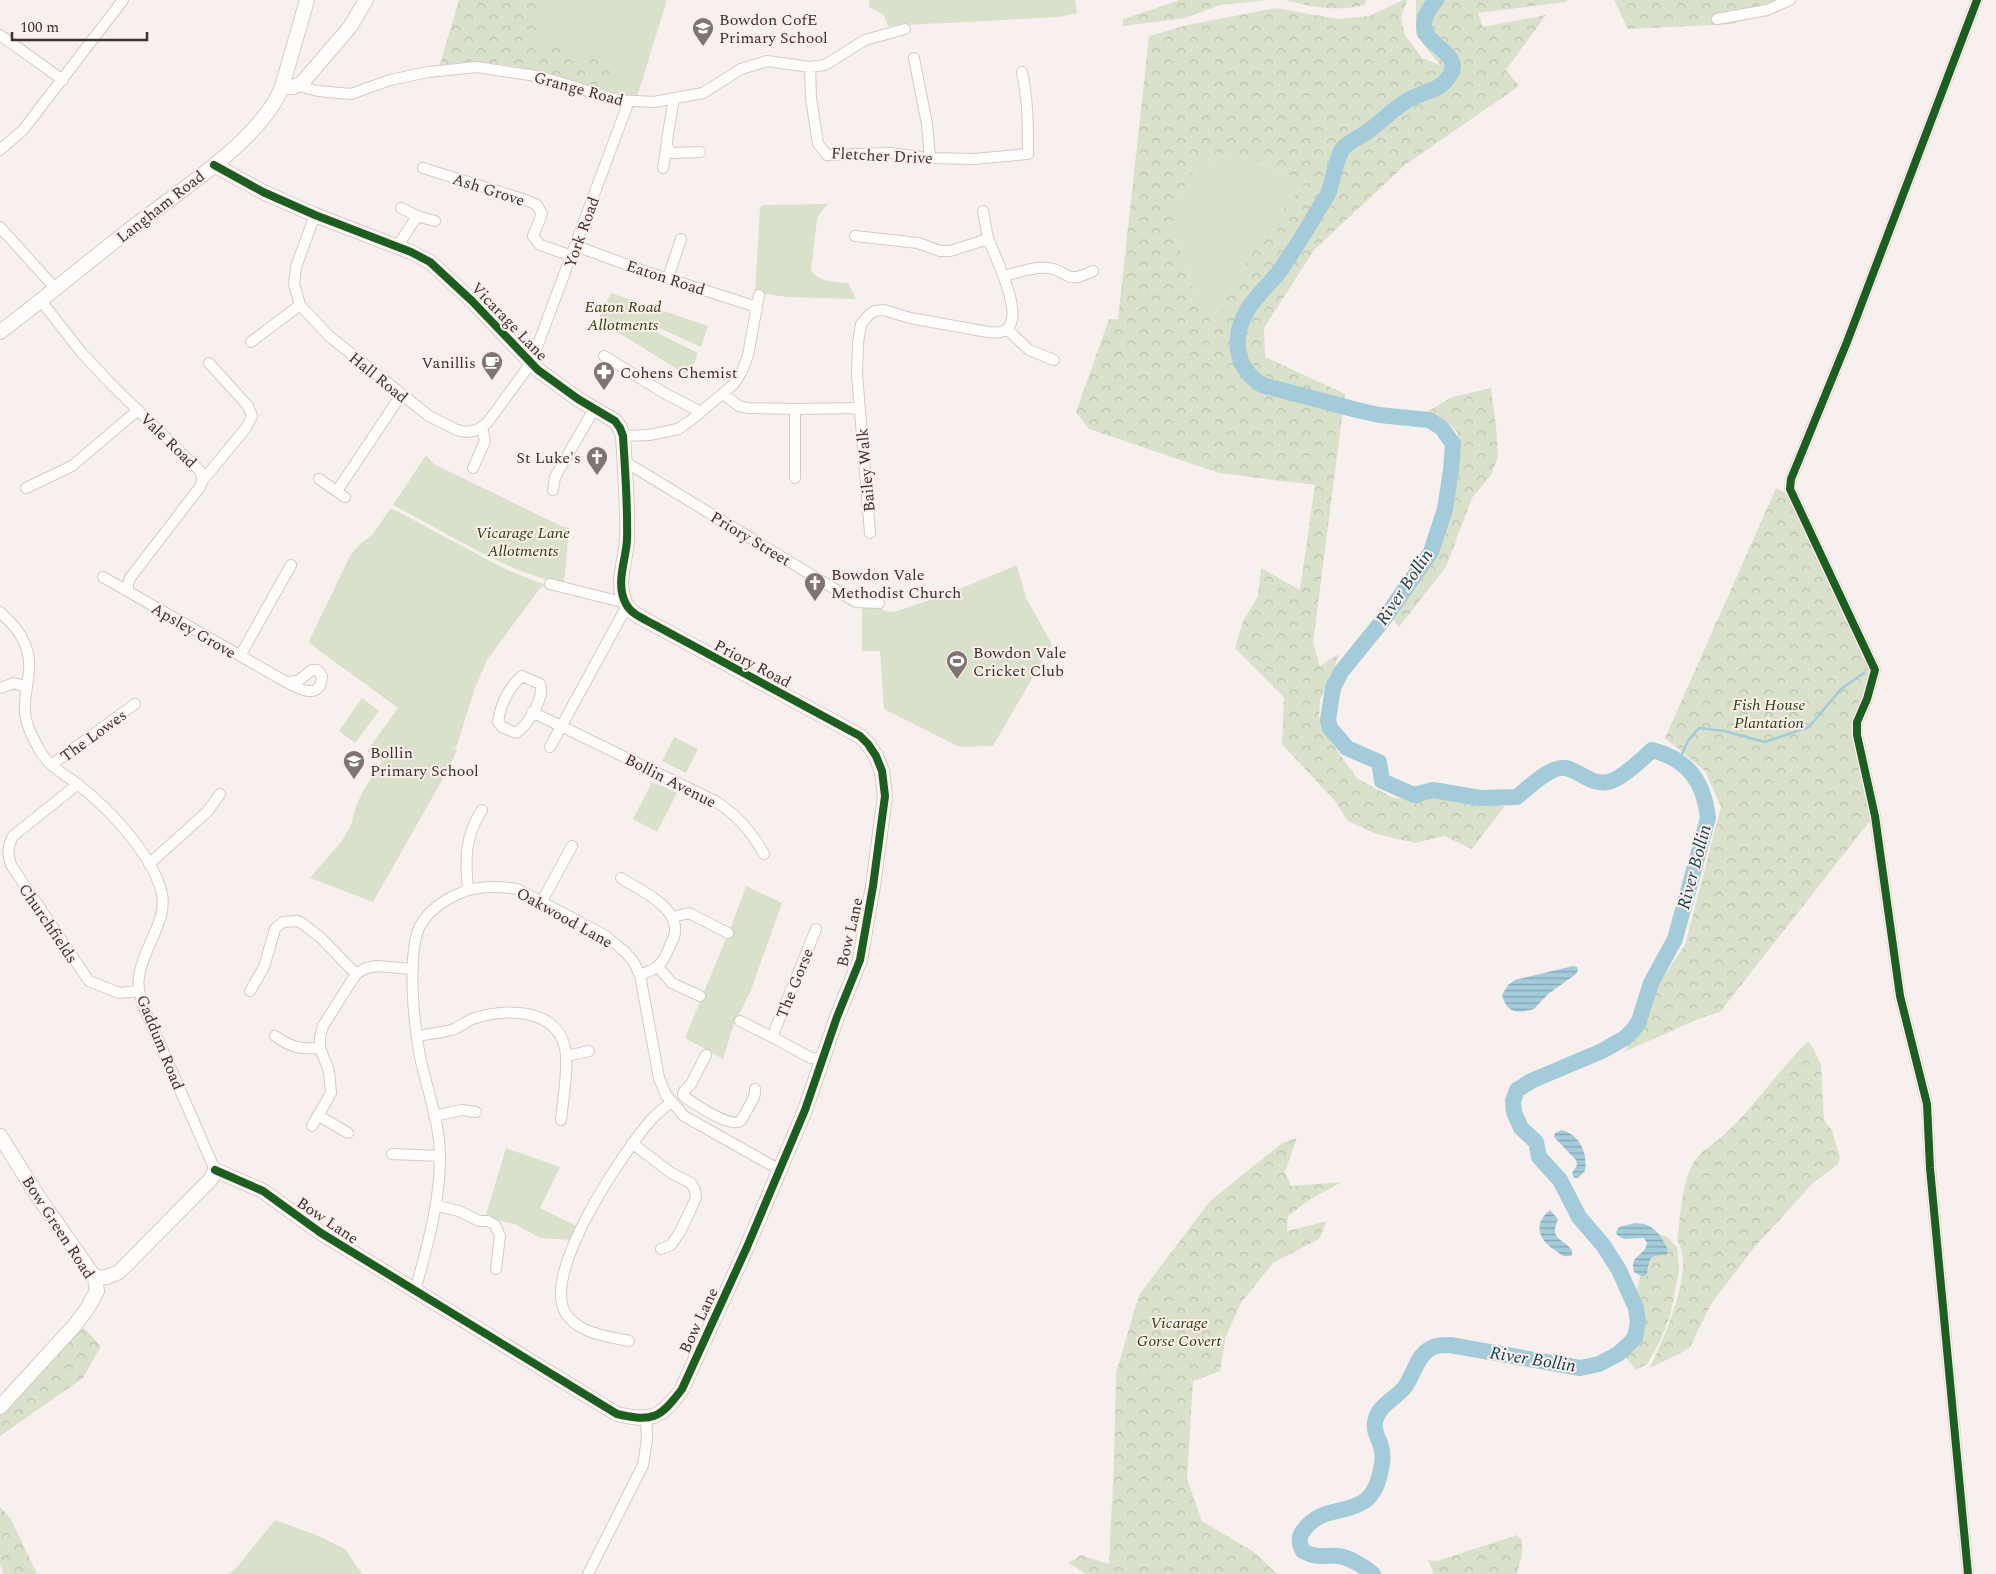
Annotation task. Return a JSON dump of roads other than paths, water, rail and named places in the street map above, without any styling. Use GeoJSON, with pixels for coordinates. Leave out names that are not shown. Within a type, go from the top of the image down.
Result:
{"type":"FeatureCollection","features":[{"type":"Feature","properties":{"kind":"street"},"geometry":{"type":"LineString","coordinates":[[0,150],[23,130],[123,0]]}},
{"type":"Feature","properties":{"kind":"street","name":"Langham Road"},"geometry":{"type":"LineString","coordinates":[[0,332],[214,165],[261,122],[278,100],[307,0]]}},
{"type":"Feature","properties":{"kind":"street"},"geometry":{"type":"LineString","coordinates":[[282,87],[293,87],[301,84],[350,27],[366,0]]}},
{"type":"Feature","properties":{"kind":"street"},"geometry":{"type":"LineString","coordinates":[[1717,19],[1767,10],[1790,0]]}},
{"type":"Feature","properties":{"kind":"street"},"geometry":{"type":"LineString","coordinates":[[1968,1574],[1930,1168],[1927,1104],[1900,996],[1875,816],[1857,735],[1857,722],[1867,699],[1875,670],[1790,489],[1791,479],[1847,342],[1977,0]]}},
{"type":"Feature","properties":{"kind":"street","name":"Grange Road"},"geometry":{"type":"LineString","coordinates":[[301,84],[306,88],[318,91],[351,94],[390,80],[445,70],[477,67],[542,77],[606,97],[629,101],[654,102],[674,100],[703,93],[740,69],[767,62],[810,67],[825,65],[836,60],[851,47],[865,40],[905,29]]}},
{"type":"Feature","properties":{"kind":"street"},"geometry":{"type":"LineString","coordinates":[[0,34],[63,80]]}},
{"type":"Feature","properties":{"kind":"street"},"geometry":{"type":"LineString","coordinates":[[914,58],[927,124],[930,158]]}},
{"type":"Feature","properties":{"kind":"street","name":"Fletcher Drive"},"geometry":{"type":"LineString","coordinates":[[810,67],[811,98],[818,144],[826,155],[891,152],[930,158],[972,159],[1028,154],[1029,115],[1027,93],[1022,72]]}},
{"type":"Feature","properties":{"kind":"street"},"geometry":{"type":"LineString","coordinates":[[663,168],[668,126],[674,100]]}},
{"type":"Feature","properties":{"kind":"street","name":"York Road"},"geometry":{"type":"LineString","coordinates":[[531,363],[629,101]]}},
{"type":"Feature","properties":{"kind":"street"},"geometry":{"type":"LineString","coordinates":[[667,145],[670,152],[673,153],[700,152]]}},
{"type":"Feature","properties":{"kind":"street","name":"Vicarage Lane"},"geometry":{"type":"LineString","coordinates":[[214,165],[263,192],[315,215],[398,247],[423,258],[437,267],[531,363],[563,389],[615,422],[623,436]]}},
{"type":"Feature","properties":{"kind":"street","name":"Ash Grove"},"geometry":{"type":"LineString","coordinates":[[423,168],[537,205],[542,214],[533,236],[540,245],[574,251]]}},
{"type":"Feature","properties":{"kind":"street"},"geometry":{"type":"LineString","coordinates":[[401,208],[417,216],[435,221]]}},
{"type":"Feature","properties":{"kind":"street"},"geometry":{"type":"LineString","coordinates":[[983,211],[988,239],[1004,276],[1012,304],[1012,315],[1007,328],[1029,350],[1054,360]]}},
{"type":"Feature","properties":{"kind":"street"},"geometry":{"type":"LineString","coordinates":[[251,342],[300,305],[296,295],[295,276],[315,215]]}},
{"type":"Feature","properties":{"kind":"street"},"geometry":{"type":"LineString","coordinates":[[398,247],[417,216]]}},
{"type":"Feature","properties":{"kind":"street"},"geometry":{"type":"LineString","coordinates":[[0,227],[55,288]]}},
{"type":"Feature","properties":{"kind":"street"},"geometry":{"type":"LineString","coordinates":[[855,236],[918,243],[940,251],[950,251],[988,239]]}},
{"type":"Feature","properties":{"kind":"street"},"geometry":{"type":"LineString","coordinates":[[668,278],[681,240]]}},
{"type":"Feature","properties":{"kind":"street","name":"Eaton Road"},"geometry":{"type":"LineString","coordinates":[[574,251],[668,278],[757,307]]}},
{"type":"Feature","properties":{"kind":"street"},"geometry":{"type":"LineString","coordinates":[[1004,276],[1047,268],[1071,278],[1078,278],[1094,271]]}},
{"type":"Feature","properties":{"kind":"street"},"geometry":{"type":"LineString","coordinates":[[550,747],[625,602],[622,591],[622,570],[627,541],[623,436],[649,435],[678,429],[734,384],[742,371],[748,355],[759,295]]}},
{"type":"Feature","properties":{"kind":"street","name":"Vale Road"},"geometry":{"type":"LineString","coordinates":[[41,301],[82,352],[200,470],[203,480],[200,486],[130,578],[128,591]]}},
{"type":"Feature","properties":{"kind":"street","name":"Hall Road"},"geometry":{"type":"LineString","coordinates":[[300,305],[329,336],[401,395],[430,416],[457,430],[472,432],[482,427]]}},
{"type":"Feature","properties":{"kind":"street","name":"Bailey Walk"},"geometry":{"type":"LineString","coordinates":[[870,533],[857,374],[861,324],[875,311],[884,310],[910,318],[988,332],[1000,332],[1007,328]]}},
{"type":"Feature","properties":{"kind":"street"},"geometry":{"type":"LineString","coordinates":[[604,356],[666,394],[701,412]]}},
{"type":"Feature","properties":{"kind":"street"},"geometry":{"type":"LineString","coordinates":[[203,480],[246,428],[252,416],[248,406],[209,363]]}},
{"type":"Feature","properties":{"kind":"street"},"geometry":{"type":"LineString","coordinates":[[473,468],[485,441],[482,427],[531,363]]}},
{"type":"Feature","properties":{"kind":"street"},"geometry":{"type":"LineString","coordinates":[[723,394],[739,406],[747,408],[860,408]]}},
{"type":"Feature","properties":{"kind":"street"},"geometry":{"type":"LineString","coordinates":[[336,491],[401,395]]}},
{"type":"Feature","properties":{"kind":"street"},"geometry":{"type":"LineString","coordinates":[[554,490],[555,477],[594,409]]}},
{"type":"Feature","properties":{"kind":"street"},"geometry":{"type":"LineString","coordinates":[[795,409],[795,478]]}},
{"type":"Feature","properties":{"kind":"street"},"geometry":{"type":"LineString","coordinates":[[26,488],[72,466],[138,410]]}},
{"type":"Feature","properties":{"kind":"street","name":"Priory Street"},"geometry":{"type":"LineString","coordinates":[[625,465],[630,465],[637,469],[856,602],[878,603]]}},
{"type":"Feature","properties":{"kind":"street"},"geometry":{"type":"LineString","coordinates":[[319,478],[346,497]]}},
{"type":"Feature","properties":{"kind":"street"},"geometry":{"type":"LineString","coordinates":[[240,656],[291,565]]}},
{"type":"Feature","properties":{"kind":"street","name":"Apsley Grove"},"geometry":{"type":"LineString","coordinates":[[103,577],[286,682]]}},
{"type":"Feature","properties":{"kind":"street"},"geometry":{"type":"LineString","coordinates":[[550,584],[625,602]]}},
{"type":"Feature","properties":{"kind":"street","name":"Priory Road"},"geometry":{"type":"LineString","coordinates":[[625,602],[635,614],[851,730],[868,744]]}},
{"type":"Feature","properties":{"kind":"street","name":"Gaddum Road"},"geometry":{"type":"LineString","coordinates":[[0,612],[21,634],[26,644],[29,655],[25,713],[28,725],[42,753],[51,765],[102,804],[123,827],[149,864],[162,891],[162,910],[141,965],[139,991],[144,1010],[215,1170]]}},
{"type":"Feature","properties":{"kind":"street"},"geometry":{"type":"LineString","coordinates":[[522,676],[540,684],[542,689],[532,712],[522,729],[516,733],[502,727],[498,722],[505,697],[514,683],[522,676]]}},
{"type":"Feature","properties":{"kind":"street"},"geometry":{"type":"LineString","coordinates":[[0,688],[14,683],[27,687]]}},
{"type":"Feature","properties":{"kind":"street","name":"The Lowes"},"geometry":{"type":"LineString","coordinates":[[51,765],[135,704]]}},
{"type":"Feature","properties":{"kind":"street","name":"Bollin Avenue"},"geometry":{"type":"LineString","coordinates":[[532,712],[726,808],[751,834],[764,854]]}},
{"type":"Feature","properties":{"kind":"street","name":"Bow Lane"},"geometry":{"type":"LineString","coordinates":[[215,1170],[263,1191],[321,1233],[616,1414],[646,1419],[658,1414],[670,1405],[682,1389],[747,1247],[805,1110],[837,1017],[860,960],[873,886],[884,796],[882,771],[876,756],[868,744]]}},
{"type":"Feature","properties":{"kind":"street","name":"Churchfields"},"geometry":{"type":"LineString","coordinates":[[78,784],[14,836],[8,845],[10,865],[89,981],[102,988],[119,993],[139,991]]}},
{"type":"Feature","properties":{"kind":"street"},"geometry":{"type":"LineString","coordinates":[[149,864],[207,812],[220,794]]}},
{"type":"Feature","properties":{"kind":"street"},"geometry":{"type":"LineString","coordinates":[[468,889],[466,861],[469,838],[482,810]]}},
{"type":"Feature","properties":{"kind":"street"},"geometry":{"type":"LineString","coordinates":[[542,901],[572,846]]}},
{"type":"Feature","properties":{"kind":"street"},"geometry":{"type":"LineString","coordinates":[[621,878],[657,901],[673,917],[675,934],[666,955],[658,968],[640,975]]}},
{"type":"Feature","properties":{"kind":"street","name":"Oakwood Lane"},"geometry":{"type":"LineString","coordinates":[[415,1291],[437,1206],[440,1156],[434,1116],[420,1056],[414,1002],[413,969],[416,942],[419,929],[426,916],[437,906],[468,889],[501,886],[517,889],[542,901],[616,944],[633,961],[640,975],[659,1078],[671,1102],[684,1116],[780,1170]]}},
{"type":"Feature","properties":{"kind":"street"},"geometry":{"type":"LineString","coordinates":[[673,917],[688,913],[728,933]]}},
{"type":"Feature","properties":{"kind":"street"},"geometry":{"type":"LineString","coordinates":[[250,991],[256,977],[264,967],[276,929],[283,922],[298,921],[303,924],[321,938],[356,974]]}},
{"type":"Feature","properties":{"kind":"street","name":"The Gorse"},"geometry":{"type":"LineString","coordinates":[[772,1038],[816,929]]}},
{"type":"Feature","properties":{"kind":"street"},"geometry":{"type":"LineString","coordinates":[[312,1126],[331,1093],[329,1071],[320,1048],[323,1026],[356,974],[366,968],[377,966],[413,969]]}},
{"type":"Feature","properties":{"kind":"street"},"geometry":{"type":"LineString","coordinates":[[658,968],[672,984],[700,996]]}},
{"type":"Feature","properties":{"kind":"street"},"geometry":{"type":"LineString","coordinates":[[418,1036],[453,1030],[470,1020],[489,1015],[526,1013],[538,1017],[555,1027],[565,1046],[566,1056],[561,1120]]}},
{"type":"Feature","properties":{"kind":"street","name":"The Gorse"},"geometry":{"type":"LineString","coordinates":[[740,1021],[811,1058],[824,1058]]}},
{"type":"Feature","properties":{"kind":"street"},"geometry":{"type":"LineString","coordinates":[[275,1036],[286,1044],[300,1049],[320,1048]]}},
{"type":"Feature","properties":{"kind":"street"},"geometry":{"type":"LineString","coordinates":[[566,1056],[589,1051]]}},
{"type":"Feature","properties":{"kind":"street"},"geometry":{"type":"LineString","coordinates":[[706,1055],[691,1084],[684,1091],[684,1095],[715,1116],[734,1122],[740,1120],[756,1096],[755,1089]]}},
{"type":"Feature","properties":{"kind":"street"},"geometry":{"type":"LineString","coordinates":[[629,1341],[590,1332],[579,1326],[564,1310],[561,1288],[564,1273],[593,1204],[632,1143],[652,1118],[671,1102]]}},
{"type":"Feature","properties":{"kind":"street"},"geometry":{"type":"LineString","coordinates":[[434,1116],[462,1110],[476,1112]]}},
{"type":"Feature","properties":{"kind":"street"},"geometry":{"type":"LineString","coordinates":[[319,1116],[348,1133]]}},
{"type":"Feature","properties":{"kind":"street"},"geometry":{"type":"LineString","coordinates":[[707,1130],[715,1116]]}},
{"type":"Feature","properties":{"kind":"street","name":"Bow Green Road"},"geometry":{"type":"LineString","coordinates":[[0,1136],[37,1195],[95,1278],[97,1292],[88,1309],[75,1325],[0,1407]]}},
{"type":"Feature","properties":{"kind":"street"},"geometry":{"type":"LineString","coordinates":[[632,1143],[671,1173],[691,1183],[695,1190],[696,1198],[680,1232],[671,1245],[661,1249]]}},
{"type":"Feature","properties":{"kind":"street"},"geometry":{"type":"LineString","coordinates":[[392,1154],[440,1156]]}},
{"type":"Feature","properties":{"kind":"street"},"geometry":{"type":"LineString","coordinates":[[95,1278],[107,1277],[119,1272],[211,1179],[215,1170]]}},
{"type":"Feature","properties":{"kind":"street"},"geometry":{"type":"LineString","coordinates":[[437,1206],[459,1211],[479,1221],[488,1221],[495,1225],[500,1236],[496,1269]]}},
{"type":"Feature","properties":{"kind":"street"},"geometry":{"type":"LineString","coordinates":[[588,1574],[643,1466],[647,1439],[646,1419]]}},
{"type":"Feature","properties":{"kind":"water"},"geometry":{"type":"Polygon","coordinates":[[[1573,966],[1577,967],[1576,974],[1548,994],[1534,1009],[1513,1011],[1504,1001],[1502,995],[1508,985],[1515,980],[1573,966]]]}},
{"type":"Feature","properties":{"kind":"water"},"geometry":{"type":"Polygon","coordinates":[[[1562,1130],[1574,1136],[1584,1151],[1585,1171],[1578,1178],[1574,1178],[1572,1173],[1577,1165],[1576,1160],[1554,1137],[1555,1133],[1562,1130]]]}},
{"type":"Feature","properties":{"kind":"water"},"geometry":{"type":"Polygon","coordinates":[[[1550,1210],[1558,1219],[1556,1235],[1572,1250],[1572,1255],[1570,1256],[1561,1255],[1550,1247],[1542,1237],[1540,1232],[1541,1221],[1550,1210]]]}},
{"type":"Feature","properties":{"kind":"water"},"geometry":{"type":"Polygon","coordinates":[[[1635,1223],[1647,1225],[1655,1230],[1668,1249],[1667,1254],[1650,1260],[1647,1274],[1643,1277],[1634,1272],[1633,1266],[1635,1259],[1646,1248],[1647,1243],[1644,1238],[1624,1239],[1617,1235],[1616,1232],[1619,1227],[1635,1223]]]}},
{"type":"Feature","properties":{"kind":"waterway","name":"River Bollin"},"geometry":{"type":"LineString","coordinates":[[1373,1574],[1347,1558],[1317,1556],[1303,1551],[1300,1543],[1301,1534],[1317,1518],[1355,1506],[1372,1494],[1376,1487],[1382,1459],[1381,1447],[1375,1430],[1377,1416],[1379,1411],[1404,1388],[1424,1353],[1436,1346],[1450,1345],[1580,1368],[1599,1364],[1618,1354],[1635,1337],[1638,1323],[1636,1308],[1619,1270],[1603,1245],[1579,1217],[1560,1180],[1539,1157],[1536,1142],[1521,1128],[1514,1112],[1513,1101],[1517,1090],[1531,1081],[1602,1051],[1625,1038],[1634,1029],[1639,1021],[1651,983],[1675,939],[1708,818],[1703,793],[1692,774],[1675,759],[1652,750],[1625,773],[1608,782],[1595,781],[1570,769],[1559,768],[1540,778],[1517,797],[1480,798],[1433,790],[1414,795],[1382,781],[1379,762],[1347,748],[1330,728],[1328,720],[1333,688],[1341,672],[1384,619],[1431,552],[1445,509],[1453,444],[1442,428],[1429,420],[1379,415],[1262,385],[1253,378],[1241,360],[1238,351],[1239,330],[1248,309],[1282,268],[1328,194],[1339,156],[1344,147],[1370,130],[1405,102],[1441,85],[1450,75],[1453,65],[1450,57],[1428,36],[1424,27],[1426,15],[1436,0]]}},
{"type":"Feature","properties":{"kind":"waterway"},"geometry":{"type":"LineString","coordinates":[[1679,760],[1688,741],[1699,728],[1724,731],[1765,742],[1809,727],[1841,689],[1864,673]]}},
{"type":"Feature","properties":{"kind":"place","name":"Bowdon CofE Primary School"},"geometry":{"type":"Point","coordinates":[703,47]}},
{"type":"Feature","properties":{"kind":"place","name":"Vanillis"},"geometry":{"type":"Point","coordinates":[492,381]}},
{"type":"Feature","properties":{"kind":"place","name":"Cohens Chemist"},"geometry":{"type":"Point","coordinates":[604,391]}},
{"type":"Feature","properties":{"kind":"place","name":"St Luke's"},"geometry":{"type":"Point","coordinates":[597,476]}},
{"type":"Feature","properties":{"kind":"place","name":"Bowdon Vale Methodist Church"},"geometry":{"type":"Point","coordinates":[815,602]}},
{"type":"Feature","properties":{"kind":"place","name":"Bowdon Vale Cricket Club"},"geometry":{"type":"Point","coordinates":[957,680]}},
{"type":"Feature","properties":{"kind":"place","name":"Bollin Primary School"},"geometry":{"type":"Point","coordinates":[354,780]}},
{"type":"Feature","properties":{"kind":"park label","name":"Eaton Road Allotments"},"geometry":{"type":"Point","coordinates":[623,315]}},
{"type":"Feature","properties":{"kind":"park label","name":"Vicarage Lane Allotments"},"geometry":{"type":"Point","coordinates":[523,541]}},
{"type":"Feature","properties":{"kind":"park label","name":"Fish House Plantation"},"geometry":{"type":"Point","coordinates":[1769,713]}},
{"type":"Feature","properties":{"kind":"park label","name":"Vicarage Gorse Covert"},"geometry":{"type":"Point","coordinates":[1179,1331]}}]}
